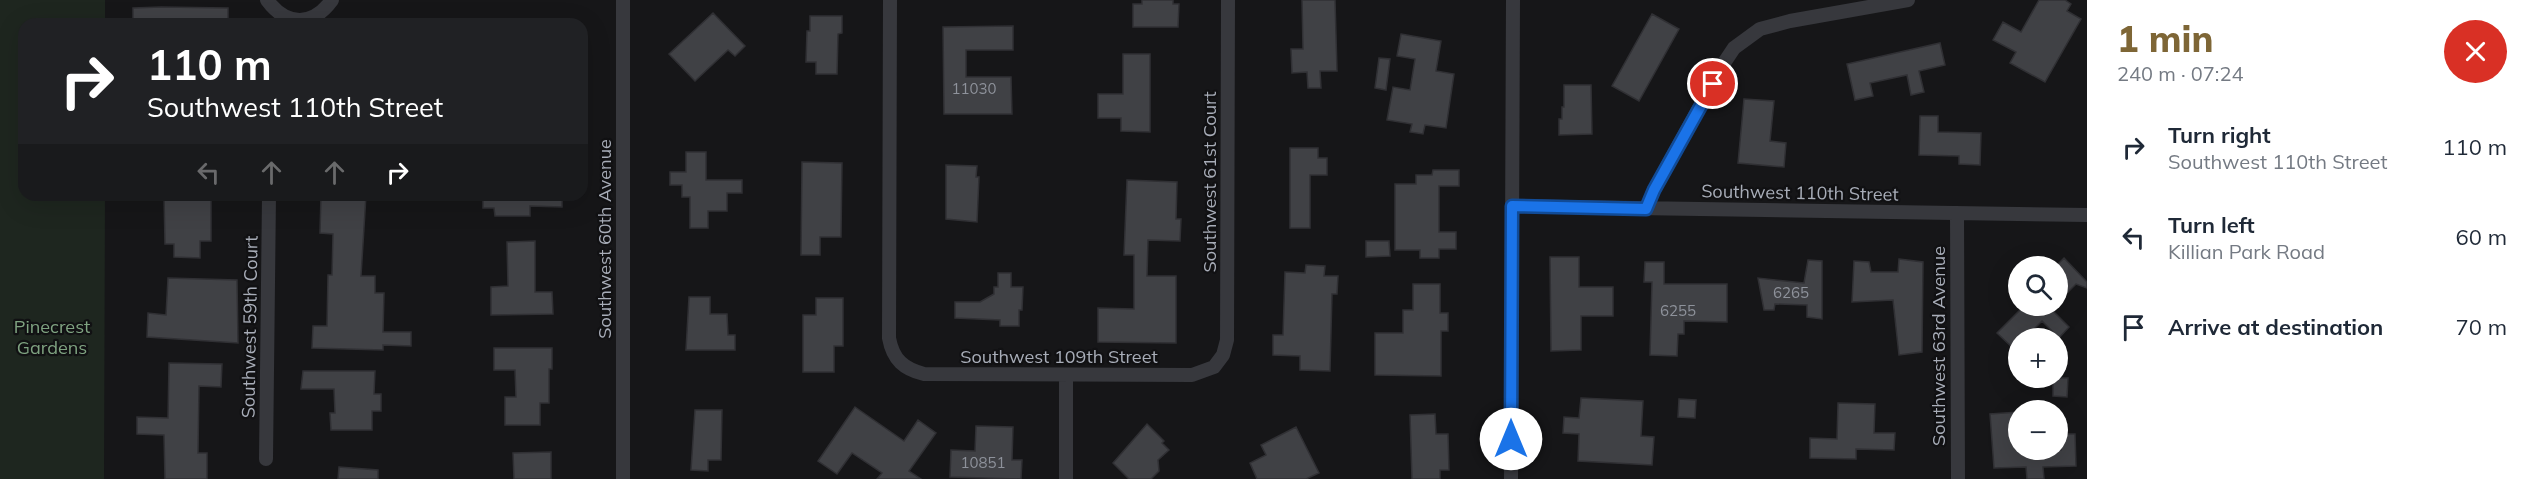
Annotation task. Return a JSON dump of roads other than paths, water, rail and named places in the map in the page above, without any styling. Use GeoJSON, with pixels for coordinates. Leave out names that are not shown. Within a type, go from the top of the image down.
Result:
{"type":"FeatureCollection","features":[{"type":"Feature","properties":{"kind":"street"},"geometry":{"type":"LineString","coordinates":[[267,0],[286,18]]}},
{"type":"Feature","properties":{"kind":"street"},"geometry":{"type":"LineString","coordinates":[[313,18],[332,0]]}},
{"type":"Feature","properties":{"kind":"street","name":"Southwest 60th Avenue"},"geometry":{"type":"LineString","coordinates":[[623,0],[623,479]]}},
{"type":"Feature","properties":{"kind":"street","name":"Southwest 109th Street"},"geometry":{"type":"LineString","coordinates":[[890,0],[889,338],[893,355],[898,362],[913,371],[932,375],[1192,375],[1209,370],[1219,363]]}},
{"type":"Feature","properties":{"kind":"street","name":"Southwest 61st Court"},"geometry":{"type":"LineString","coordinates":[[1219,363],[1227,340],[1228,0]]}},
{"type":"Feature","properties":{"kind":"street"},"geometry":{"type":"LineString","coordinates":[[1511,479],[1513,0]]}},
{"type":"Feature","properties":{"kind":"street"},"geometry":{"type":"LineString","coordinates":[[1646,209],[1654,190],[1724,63],[1734,48],[1746,37],[1760,29],[1790,21],[1908,0]]}},
{"type":"Feature","properties":{"kind":"street","name":"Southwest 59th Court"},"geometry":{"type":"LineString","coordinates":[[266,459],[269,201]]}},
{"type":"Feature","properties":{"kind":"street","name":"Southwest 110th Street"},"geometry":{"type":"LineString","coordinates":[[1512,206],[2087,215]]}},
{"type":"Feature","properties":{"kind":"street","name":"Southwest 63rd Avenue"},"geometry":{"type":"LineString","coordinates":[[1957,213],[1958,479]]}},
{"type":"Feature","properties":{"kind":"street"},"geometry":{"type":"LineString","coordinates":[[1066,375],[1066,479]]}},
{"type":"Feature","properties":{"kind":"park label","name":"Pinecrest Gardens"},"geometry":{"type":"Point","coordinates":[52,337]}}]}
